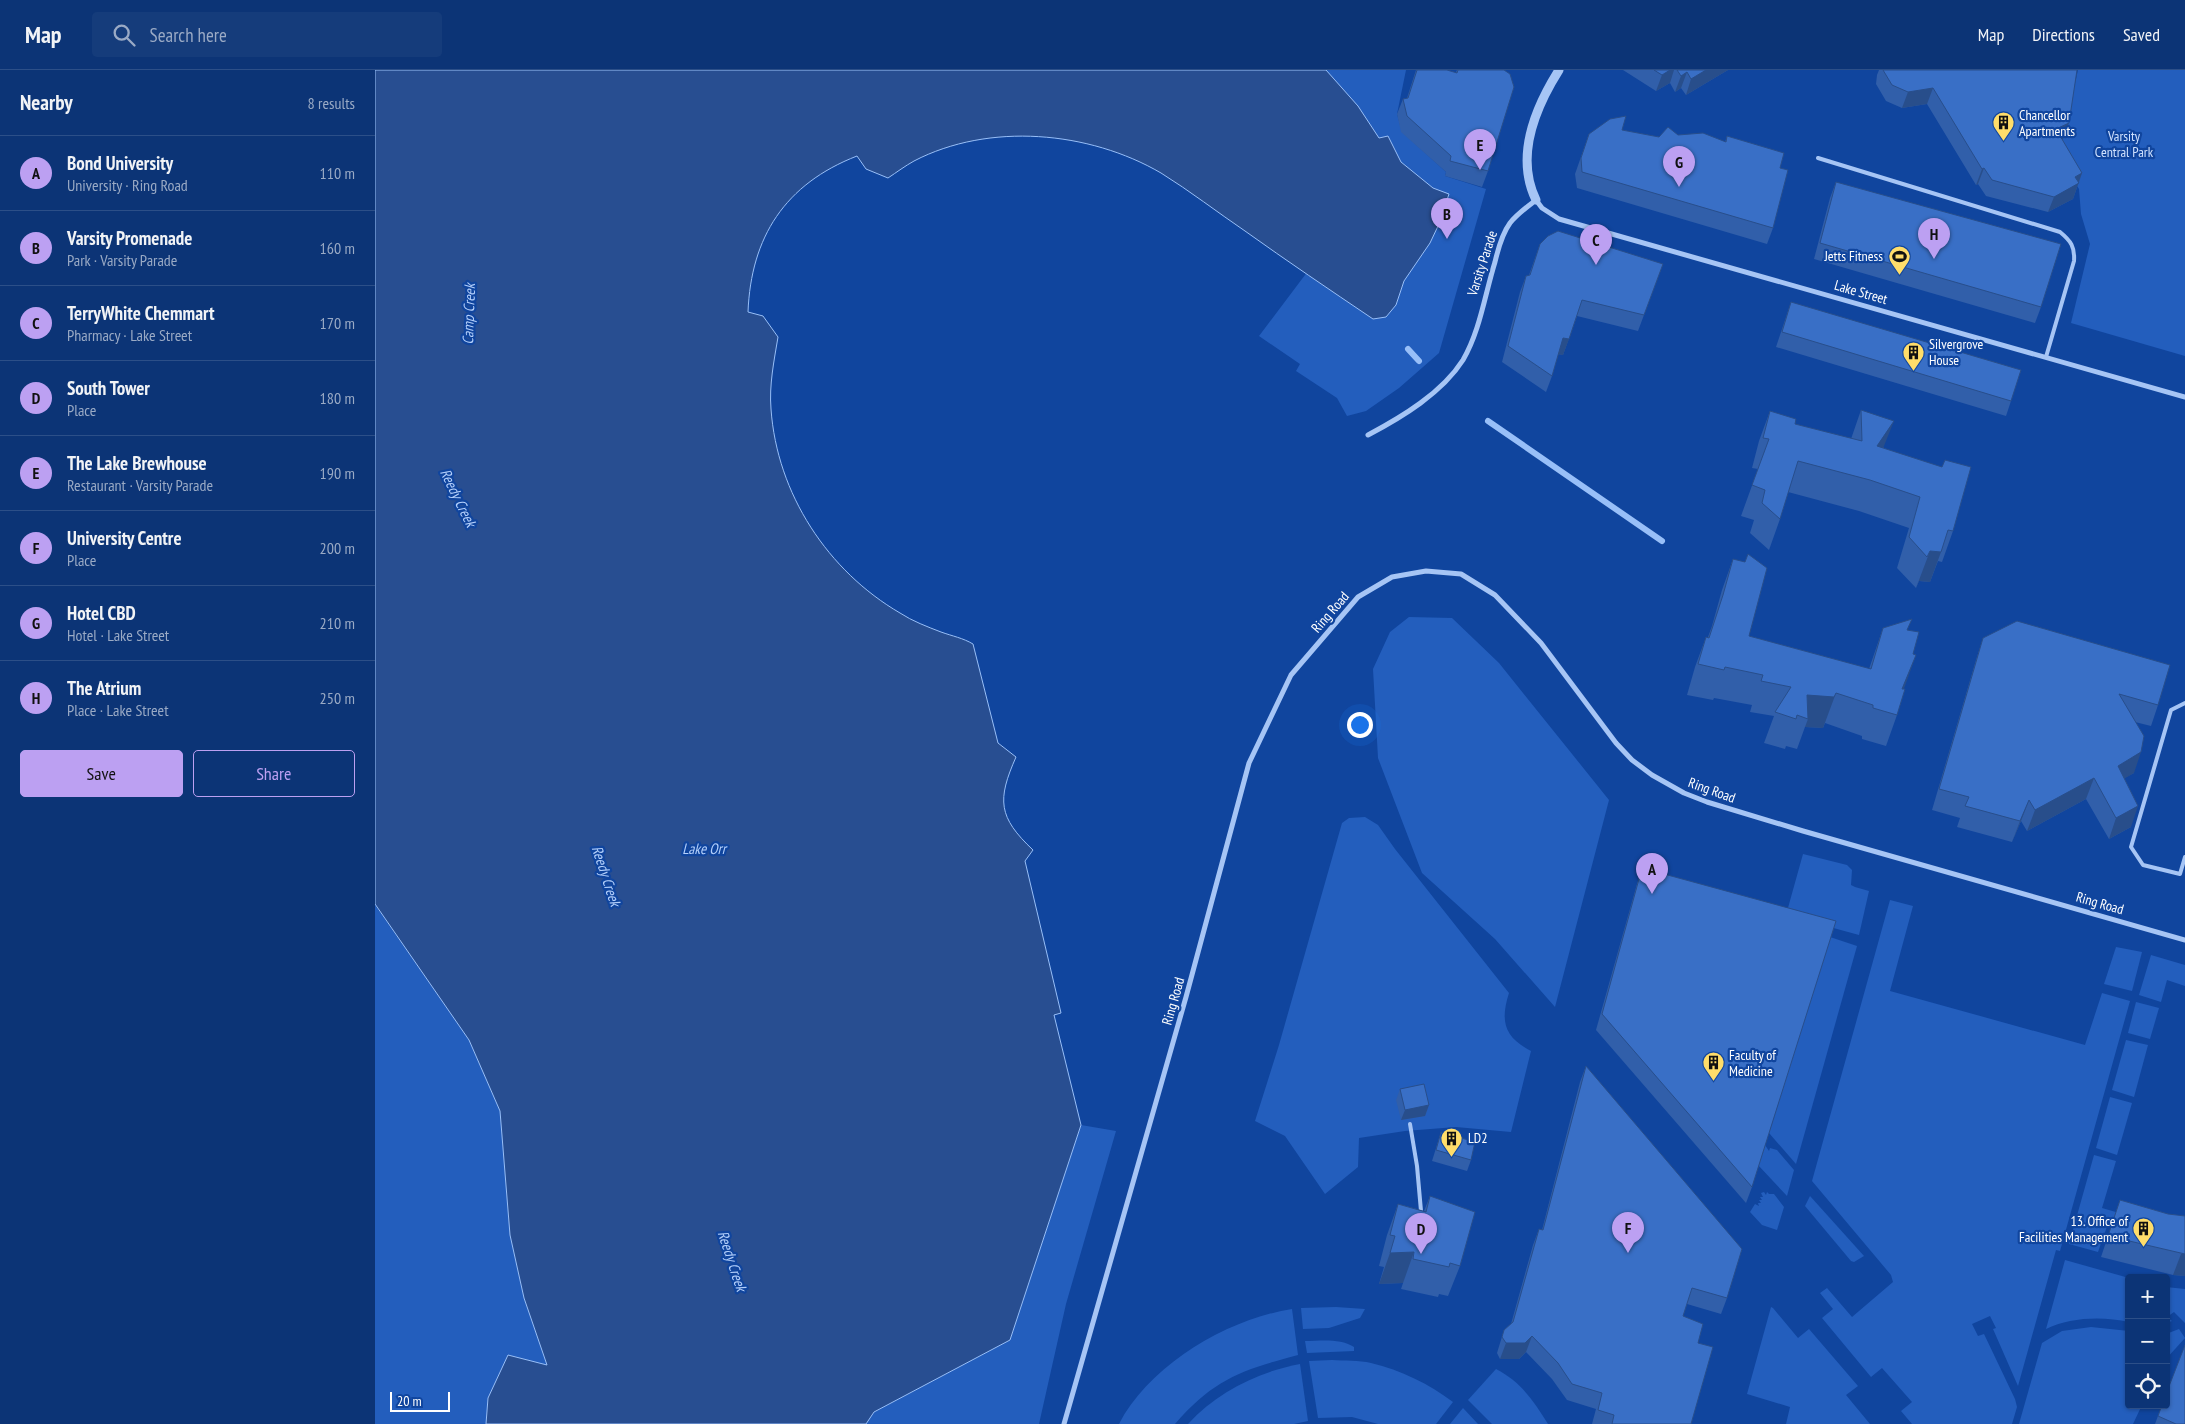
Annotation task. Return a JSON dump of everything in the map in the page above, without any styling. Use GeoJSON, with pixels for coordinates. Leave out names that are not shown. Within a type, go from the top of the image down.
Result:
{"type":"FeatureCollection","features":[{"type":"Feature","properties":{"kind":"street"},"geometry":{"type":"LineString","coordinates":[[1536,200],[1527,174],[1526,159],[1529,136],[1548,88],[1559,70]]}},
{"type":"Feature","properties":{"kind":"street","name":"Lake Street"},"geometry":{"type":"LineString","coordinates":[[1536,200],[1542,208],[1559,219],[2185,397]]}},
{"type":"Feature","properties":{"kind":"street","name":"Varsity Parade"},"geometry":{"type":"LineString","coordinates":[[1368,435],[1397,420],[1424,399],[1449,377],[1462,360],[1474,337],[1504,234],[1517,216],[1536,200]]}},
{"type":"Feature","properties":{"kind":"street","name":"Ring Road"},"geometry":{"type":"LineString","coordinates":[[1064,1424],[1186,997],[1249,763],[1291,675],[1358,597],[1392,577],[1426,571],[1461,574],[1495,595],[1541,643],[1616,743],[1632,760],[1651,775],[1684,793],[1707,802],[1812,833],[2185,940]]}},
{"type":"Feature","properties":{"kind":"lane"},"geometry":{"type":"LineString","coordinates":[[1818,158],[2060,232],[2068,238],[2075,249],[2074,261],[2046,357]]}},
{"type":"Feature","properties":{"kind":"lane"},"geometry":{"type":"LineString","coordinates":[[2185,703],[2171,710],[2131,847],[2143,865],[2180,874],[2185,856]]}},
{"type":"Feature","properties":{"kind":"lane"},"geometry":{"type":"LineString","coordinates":[[1410,1124],[1417,1166],[1421,1211]]}},
{"type":"Feature","properties":{"kind":"green space"},"geometry":{"type":"Polygon","coordinates":[[[1313,70],[1406,70],[1397,114],[1402,132],[1446,172],[1445,176],[1486,189],[1439,353],[1399,388],[1366,411],[1347,416],[1337,398],[1296,371],[1300,364],[1259,336],[1311,267],[1313,70]]]}},
{"type":"Feature","properties":{"kind":"green space","name":"Varsity Central Park"},"geometry":{"type":"Polygon","coordinates":[[[2078,70],[2185,70],[2185,356],[2071,323],[2090,244],[2081,214],[2079,189],[2059,156],[2078,70]]]}},
{"type":"Feature","properties":{"kind":"green space"},"geometry":{"type":"Polygon","coordinates":[[[1409,617],[1452,618],[1499,663],[1609,800],[1555,1007],[1495,939],[1422,873],[1378,758],[1373,669],[1390,632],[1409,617]]]}},
{"type":"Feature","properties":{"kind":"green space"},"geometry":{"type":"Polygon","coordinates":[[[1365,817],[1378,825],[1509,993],[1505,1012],[1507,1027],[1515,1040],[1531,1051],[1511,1132],[1456,1127],[1405,1131],[1359,1138],[1358,1167],[1325,1194],[1285,1136],[1255,1121],[1279,1045],[1342,823],[1349,818],[1365,817]]]}},
{"type":"Feature","properties":{"kind":"green space"},"geometry":{"type":"Polygon","coordinates":[[[1803,854],[1847,865],[1852,870],[1851,885],[1869,891],[1859,935],[1786,915],[1803,854]]]}},
{"type":"Feature","properties":{"kind":"green space"},"geometry":{"type":"Polygon","coordinates":[[[1890,900],[1913,906],[1890,991],[2085,1045],[2102,993],[2130,1001],[2060,1251],[2056,1250],[2018,1386],[1993,1329],[1996,1328],[1990,1316],[1972,1324],[1978,1336],[1984,1334],[2015,1399],[2017,1407],[2012,1424],[1912,1424],[1901,1411],[1912,1402],[1882,1368],[1871,1377],[1822,1318],[1833,1309],[1820,1293],[1827,1288],[1852,1317],[1893,1282],[1891,1275],[1812,1181],[1890,900]]]}},
{"type":"Feature","properties":{"kind":"green space"},"geometry":{"type":"Polygon","coordinates":[[[375,905],[469,1040],[500,1111],[510,1235],[524,1298],[547,1365],[488,1398],[486,1424],[375,1424],[375,905]]]}},
{"type":"Feature","properties":{"kind":"green space"},"geometry":{"type":"Polygon","coordinates":[[[1830,937],[1857,946],[1796,1164],[1769,1133],[1830,937]]]}},
{"type":"Feature","properties":{"kind":"green space"},"geometry":{"type":"Polygon","coordinates":[[[2116,947],[2142,952],[2132,991],[2104,984],[2116,947]]]}},
{"type":"Feature","properties":{"kind":"green space"},"geometry":{"type":"Polygon","coordinates":[[[2151,955],[2185,965],[2185,986],[2167,980],[2161,1002],[2139,995],[2151,955]]]}},
{"type":"Feature","properties":{"kind":"green space"},"geometry":{"type":"Polygon","coordinates":[[[2136,1002],[2159,1008],[2150,1039],[2128,1033],[2136,1002]]]}},
{"type":"Feature","properties":{"kind":"green space"},"geometry":{"type":"Polygon","coordinates":[[[2126,1040],[2148,1045],[2134,1097],[2112,1090],[2126,1040]]]}},
{"type":"Feature","properties":{"kind":"green space"},"geometry":{"type":"Polygon","coordinates":[[[2110,1097],[2132,1103],[2117,1155],[2096,1148],[2110,1097]]]}},
{"type":"Feature","properties":{"kind":"green space"},"geometry":{"type":"Polygon","coordinates":[[[1081,1125],[1116,1131],[1066,1304],[1039,1424],[866,1424],[874,1412],[1010,1340],[1081,1125]]]}},
{"type":"Feature","properties":{"kind":"green space"},"geometry":{"type":"Polygon","coordinates":[[[1765,1145],[1769,1151],[1770,1148],[1777,1150],[1794,1170],[1787,1196],[1758,1165],[1765,1145]]]}},
{"type":"Feature","properties":{"kind":"green space"},"geometry":{"type":"Polygon","coordinates":[[[2094,1155],[2116,1161],[2102,1208],[2185,1232],[2113,1221],[2110,1218],[2098,1252],[2069,1244],[2094,1155]]]}},
{"type":"Feature","properties":{"kind":"green space"},"geometry":{"type":"Polygon","coordinates":[[[1764,1192],[1766,1195],[1767,1192],[1774,1194],[1784,1207],[1777,1230],[1762,1225],[1750,1212],[1755,1204],[1759,1206],[1758,1203],[1761,1203],[1759,1200],[1762,1200],[1760,1197],[1763,1197],[1761,1193],[1764,1192]]]}},
{"type":"Feature","properties":{"kind":"green space"},"geometry":{"type":"Polygon","coordinates":[[[1810,1196],[1864,1256],[1854,1262],[1851,1261],[1805,1206],[1810,1196]]]}},
{"type":"Feature","properties":{"kind":"green space"},"geometry":{"type":"Polygon","coordinates":[[[2065,1260],[2125,1277],[2125,1321],[2098,1318],[2076,1320],[2046,1329],[2065,1260]]]}},
{"type":"Feature","properties":{"kind":"green space"},"geometry":{"type":"Polygon","coordinates":[[[2170,1287],[2185,1289],[2185,1323],[2174,1312],[2170,1315],[2170,1287]]]}},
{"type":"Feature","properties":{"kind":"green space"},"geometry":{"type":"Polygon","coordinates":[[[1336,1307],[1365,1309],[1360,1318],[1329,1328],[1303,1329],[1301,1308],[1336,1307]]]}},
{"type":"Feature","properties":{"kind":"green space"},"geometry":{"type":"Polygon","coordinates":[[[1771,1307],[1798,1338],[1809,1329],[1858,1386],[1846,1395],[1870,1424],[1786,1424],[1790,1407],[1747,1394],[1771,1307]]]}},
{"type":"Feature","properties":{"kind":"green space"},"geometry":{"type":"Polygon","coordinates":[[[1292,1309],[1298,1355],[1230,1378],[1203,1396],[1175,1424],[1119,1424],[1150,1383],[1170,1364],[1193,1348],[1217,1334],[1242,1323],[1267,1314],[1292,1309]]]}},
{"type":"Feature","properties":{"kind":"green space"},"geometry":{"type":"Polygon","coordinates":[[[2091,1327],[2125,1331],[2125,1409],[2140,1409],[2133,1424],[2019,1424],[2042,1343],[2062,1331],[2091,1327]]]}},
{"type":"Feature","properties":{"kind":"green space"},"geometry":{"type":"Polygon","coordinates":[[[2179,1329],[2185,1338],[2170,1355],[2170,1332],[2179,1329]]]}},
{"type":"Feature","properties":{"kind":"green space"},"geometry":{"type":"Polygon","coordinates":[[[1305,1341],[1343,1342],[1354,1347],[1354,1351],[1307,1353],[1305,1341]]]}},
{"type":"Feature","properties":{"kind":"green space"},"geometry":{"type":"Polygon","coordinates":[[[1309,1361],[1366,1362],[1382,1366],[1404,1374],[1434,1389],[1453,1402],[1436,1424],[1378,1424],[1352,1417],[1318,1418],[1309,1361]]]}},
{"type":"Feature","properties":{"kind":"green space"},"geometry":{"type":"Polygon","coordinates":[[[1300,1364],[1308,1421],[1294,1424],[1188,1424],[1212,1402],[1239,1385],[1269,1372],[1300,1364]]]}},
{"type":"Feature","properties":{"kind":"green space"},"geometry":{"type":"Polygon","coordinates":[[[1496,1369],[1513,1380],[1526,1392],[1548,1424],[1492,1424],[1468,1400],[1496,1369]]]}},
{"type":"Feature","properties":{"kind":"green space"},"geometry":{"type":"Polygon","coordinates":[[[1463,1408],[1478,1424],[1450,1424],[1463,1408]]]}},
{"type":"Feature","properties":{"kind":"water","name":"Lake Orr"},"geometry":{"type":"Polygon","coordinates":[[[375,70],[1326,70],[1358,106],[1379,138],[1388,136],[1401,162],[1433,188],[1449,194],[1439,224],[1430,243],[1404,281],[1396,305],[1386,317],[1373,319],[1161,173],[1133,159],[1103,148],[1071,140],[1039,137],[1006,137],[974,141],[943,149],[914,161],[888,178],[866,169],[857,156],[832,168],[810,182],[792,198],[777,216],[765,237],[756,260],[748,312],[763,316],[778,337],[771,382],[771,409],[775,440],[795,500],[829,552],[850,575],[874,596],[915,621],[973,644],[998,743],[1016,757],[1006,785],[1004,807],[1013,828],[1033,850],[1025,861],[1061,1013],[1054,1015],[1081,1125],[1010,1340],[874,1412],[866,1424],[486,1424],[488,1398],[508,1355],[547,1365],[524,1298],[510,1235],[500,1111],[469,1040],[375,904],[375,70]]]}},
{"type":"Feature","properties":{"kind":"building"},"geometry":{"type":"Polygon","coordinates":[[[1417,70],[1447,70],[1457,73],[1458,70],[1504,70],[1510,74],[1514,87],[1488,171],[1450,161],[1451,156],[1407,116],[1403,99],[1408,98],[1417,70]]]}},
{"type":"Feature","properties":{"kind":"building"},"geometry":{"type":"Polygon","coordinates":[[[1654,70],[1670,70],[1662,75],[1654,70]]]}},
{"type":"Feature","properties":{"kind":"building"},"geometry":{"type":"Polygon","coordinates":[[[1677,70],[1706,70],[1691,79],[1687,72],[1681,76],[1677,70]]]}},
{"type":"Feature","properties":{"kind":"building","name":"Chancellor Apartments"},"geometry":{"type":"Polygon","coordinates":[[[1883,70],[2077,70],[2069,123],[2056,129],[2082,173],[2075,177],[2079,183],[2054,197],[1992,180],[1984,168],[1982,169],[1933,88],[1908,92],[1892,85],[1883,70]]]}},
{"type":"Feature","properties":{"kind":"building"},"geometry":{"type":"Polygon","coordinates":[[[1626,116],[1622,130],[1659,137],[1668,127],[1678,135],[1703,133],[1726,142],[1727,136],[1784,153],[1780,168],[1788,170],[1773,228],[1582,172],[1581,158],[1589,134],[1610,119],[1626,116]]]}},
{"type":"Feature","properties":{"kind":"building"},"geometry":{"type":"Polygon","coordinates":[[[1836,182],[2061,244],[2041,307],[1820,243],[1836,182]]]}},
{"type":"Feature","properties":{"kind":"building"},"geometry":{"type":"Polygon","coordinates":[[[1558,231],[1663,264],[1644,315],[1582,300],[1569,339],[1563,338],[1552,376],[1508,346],[1526,276],[1530,275],[1540,244],[1548,236],[1558,231]]]}},
{"type":"Feature","properties":{"kind":"building"},"geometry":{"type":"Polygon","coordinates":[[[1791,302],[2021,370],[2011,401],[1782,332],[1791,302]]]}},
{"type":"Feature","properties":{"kind":"building"},"geometry":{"type":"Polygon","coordinates":[[[1861,410],[1894,421],[1877,446],[1942,467],[1945,460],[1971,467],[1953,531],[1948,530],[1941,552],[1930,551],[1927,557],[1909,537],[1920,497],[1870,480],[1798,461],[1780,519],[1762,503],[1765,490],[1752,485],[1769,439],[1763,438],[1770,411],[1796,419],[1795,424],[1862,441],[1861,410]]]}},
{"type":"Feature","properties":{"kind":"building"},"geometry":{"type":"Polygon","coordinates":[[[1748,554],[1767,568],[1749,636],[1871,669],[1883,628],[1912,619],[1907,630],[1919,632],[1913,654],[1916,655],[1902,689],[1905,689],[1897,715],[1873,708],[1873,705],[1836,693],[1834,697],[1807,695],[1808,719],[1797,715],[1796,719],[1775,712],[1791,687],[1761,681],[1763,675],[1725,667],[1724,670],[1698,664],[1706,637],[1709,638],[1733,559],[1745,562],[1748,554]]]}},
{"type":"Feature","properties":{"kind":"building"},"geometry":{"type":"Polygon","coordinates":[[[2017,621],[2170,665],[2158,705],[2119,694],[2144,736],[2141,752],[2118,766],[2138,806],[2116,818],[2094,778],[2035,810],[2029,800],[2020,821],[1965,806],[1969,797],[1939,789],[1983,638],[2017,621]]]}},
{"type":"Feature","properties":{"kind":"building","name":"Faculty of Medicine"},"geometry":{"type":"Polygon","coordinates":[[[1642,868],[1836,921],[1752,1187],[1602,1014],[1642,868]]]}},
{"type":"Feature","properties":{"kind":"building"},"geometry":{"type":"Polygon","coordinates":[[[1586,1066],[1742,1249],[1727,1298],[1692,1288],[1683,1316],[1703,1324],[1698,1343],[1713,1347],[1691,1424],[1612,1424],[1614,1415],[1598,1410],[1602,1393],[1572,1384],[1558,1363],[1532,1336],[1525,1343],[1506,1343],[1502,1337],[1504,1330],[1513,1322],[1539,1229],[1543,1230],[1586,1066]]]}},
{"type":"Feature","properties":{"kind":"building"},"geometry":{"type":"Polygon","coordinates":[[[1424,1084],[1429,1105],[1405,1110],[1400,1089],[1424,1084]]]}},
{"type":"Feature","properties":{"kind":"building"},"geometry":{"type":"Polygon","coordinates":[[[1441,1132],[1475,1142],[1471,1160],[1436,1150],[1441,1132]]]}},
{"type":"Feature","properties":{"kind":"building"},"geometry":{"type":"Polygon","coordinates":[[[1430,1196],[1475,1212],[1460,1266],[1450,1263],[1449,1267],[1413,1259],[1414,1252],[1390,1253],[1395,1236],[1390,1235],[1398,1204],[1426,1212],[1430,1196]]]}},
{"type":"Feature","properties":{"kind":"building"},"geometry":{"type":"Polygon","coordinates":[[[2120,1200],[2168,1214],[2185,1216],[2185,1254],[2108,1236],[2120,1200]]]}},
{"type":"Feature","properties":{"kind":"building"},"geometry":{"type":"Polygon","coordinates":[[[2185,1345],[2185,1424],[2176,1424],[2158,1416],[2161,1409],[2170,1409],[2170,1384],[2185,1345]]]}},
{"type":"Feature","properties":{"kind":"waterway"},"geometry":{"type":"LineString","coordinates":[[1408,349],[1419,361]]}},
{"type":"Feature","properties":{"kind":"waterway"},"geometry":{"type":"LineString","coordinates":[[1488,421],[1662,541]]}},
{"type":"Feature","properties":{"kind":"place","name":"Chancellor Apartments"},"geometry":{"type":"Point","coordinates":[2003,142]}},
{"type":"Feature","properties":{"kind":"place","name":"The Lake Brewhouse"},"geometry":{"type":"Point","coordinates":[1480,170]}},
{"type":"Feature","properties":{"kind":"place","name":"Hotel CBD"},"geometry":{"type":"Point","coordinates":[1679,187]}},
{"type":"Feature","properties":{"kind":"place","name":"Varsity Promenade"},"geometry":{"type":"Point","coordinates":[1447,239]}},
{"type":"Feature","properties":{"kind":"place","name":"The Atrium"},"geometry":{"type":"Point","coordinates":[1934,259]}},
{"type":"Feature","properties":{"kind":"place","name":"TerryWhite Chemmart"},"geometry":{"type":"Point","coordinates":[1596,265]}},
{"type":"Feature","properties":{"kind":"place","name":"Jetts Fitness"},"geometry":{"type":"Point","coordinates":[1899,275]}},
{"type":"Feature","properties":{"kind":"place","name":"Silvergrove House"},"geometry":{"type":"Point","coordinates":[1913,371]}},
{"type":"Feature","properties":{"kind":"place","name":"Bond University"},"geometry":{"type":"Point","coordinates":[1652,894]}},
{"type":"Feature","properties":{"kind":"place","name":"Faculty of Medicine"},"geometry":{"type":"Point","coordinates":[1713,1082]}},
{"type":"Feature","properties":{"kind":"place","name":"LD2"},"geometry":{"type":"Point","coordinates":[1452,1157]}},
{"type":"Feature","properties":{"kind":"place","name":"13. Office of Facilities Management"},"geometry":{"type":"Point","coordinates":[2144,1248]}},
{"type":"Feature","properties":{"kind":"place","name":"University Centre"},"geometry":{"type":"Point","coordinates":[1628,1253]}},
{"type":"Feature","properties":{"kind":"place","name":"South Tower"},"geometry":{"type":"Point","coordinates":[1421,1254]}},
{"type":"Feature","properties":{"kind":"water label","name":"Camp Creek"},"geometry":{"type":"Point","coordinates":[469,314]}},
{"type":"Feature","properties":{"kind":"water label","name":"Reedy Creek"},"geometry":{"type":"Point","coordinates":[458,498]}},
{"type":"Feature","properties":{"kind":"water label","name":"Reedy Creek"},"geometry":{"type":"Point","coordinates":[606,876]}},
{"type":"Feature","properties":{"kind":"water label","name":"Reedy Creek"},"geometry":{"type":"Point","coordinates":[732,1261]}}]}
